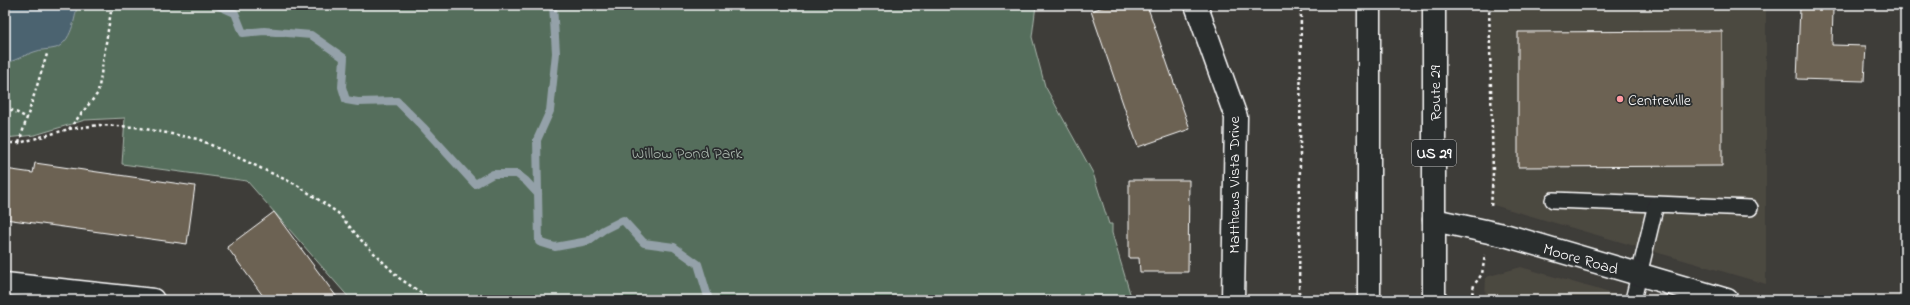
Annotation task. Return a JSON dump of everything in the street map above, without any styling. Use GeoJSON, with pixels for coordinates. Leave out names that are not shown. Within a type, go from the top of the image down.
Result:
{"type":"FeatureCollection","features":[{"type":"Feature","properties":{"kind":"street","name":"Matthews Vista Drive"},"geometry":{"type":"LineString","coordinates":[[1196,5],[1236,117],[1233,300]]}},
{"type":"Feature","properties":{"kind":"street"},"geometry":{"type":"LineString","coordinates":[[1369,5],[1369,298]]}},
{"type":"Feature","properties":{"kind":"street","name":"Route 29"},"geometry":{"type":"LineString","coordinates":[[1434,5],[1434,300]]}},
{"type":"Feature","properties":{"kind":"street","name":"Moore Road"},"geometry":{"type":"LineString","coordinates":[[1434,220],[1488,232],[1727,300]]}},
{"type":"Feature","properties":{"kind":"street"},"geometry":{"type":"LineString","coordinates":[[5,284],[153,300]]}},
{"type":"Feature","properties":{"kind":"lane"},"geometry":{"type":"LineString","coordinates":[[1553,200],[1750,208]]}},
{"type":"Feature","properties":{"kind":"lane"},"geometry":{"type":"LineString","coordinates":[[1633,300],[1656,204]]}},
{"type":"Feature","properties":{"kind":"path"},"geometry":{"type":"LineString","coordinates":[[69,129],[98,93],[112,5]]}},
{"type":"Feature","properties":{"kind":"path"},"geometry":{"type":"LineString","coordinates":[[1299,300],[1302,5]]}},
{"type":"Feature","properties":{"kind":"path"},"geometry":{"type":"LineString","coordinates":[[1471,300],[1474,285],[1482,274],[1493,195],[1489,5]]}},
{"type":"Feature","properties":{"kind":"path"},"geometry":{"type":"LineString","coordinates":[[19,143],[47,54]]}},
{"type":"Feature","properties":{"kind":"path"},"geometry":{"type":"LineString","coordinates":[[5,107],[28,118]]}},
{"type":"Feature","properties":{"kind":"path"},"geometry":{"type":"LineString","coordinates":[[5,143],[19,143],[69,129],[99,125],[135,127],[198,139],[297,185],[338,213],[361,240],[399,278],[432,300]]}},
{"type":"Feature","properties":{"kind":"shaded area"},"geometry":{"type":"Polygon","coordinates":[[[1491,5],[1766,5],[1766,284],[1490,204],[1491,5]]]}},
{"type":"Feature","properties":{"kind":"shaded area"},"geometry":{"type":"Polygon","coordinates":[[[1521,267],[1634,300],[1485,300],[1486,277],[1521,267]]]}},
{"type":"Feature","properties":{"kind":"green space","name":"Willow Pond Park"},"geometry":{"type":"Polygon","coordinates":[[[5,5],[1036,5],[1032,37],[1045,86],[1093,173],[1109,224],[1112,224],[1112,233],[1132,300],[351,300],[247,181],[122,164],[125,118],[85,120],[35,135],[5,138],[5,5]]]}},
{"type":"Feature","properties":{"kind":"water"},"geometry":{"type":"Polygon","coordinates":[[[5,5],[77,5],[69,35],[61,45],[56,48],[37,51],[5,63],[5,5]]]}},
{"type":"Feature","properties":{"kind":"building"},"geometry":{"type":"Polygon","coordinates":[[[1109,5],[1147,5],[1190,129],[1138,147],[1091,11],[1109,5]]]}},
{"type":"Feature","properties":{"kind":"building"},"geometry":{"type":"Polygon","coordinates":[[[1800,8],[1833,9],[1832,45],[1866,46],[1864,81],[1797,79],[1800,8]]]}},
{"type":"Feature","properties":{"kind":"building","name":"Centreville"},"geometry":{"type":"Polygon","coordinates":[[[1722,31],[1722,166],[1518,167],[1518,32],[1722,31]]]}},
{"type":"Feature","properties":{"kind":"building"},"geometry":{"type":"Polygon","coordinates":[[[35,163],[195,186],[187,244],[5,219],[5,169],[33,173],[35,163]]]}},
{"type":"Feature","properties":{"kind":"building"},"geometry":{"type":"Polygon","coordinates":[[[1129,180],[1189,180],[1188,272],[1140,272],[1139,258],[1129,258],[1129,180]]]}},
{"type":"Feature","properties":{"kind":"building"},"geometry":{"type":"Polygon","coordinates":[[[274,212],[339,300],[266,300],[227,247],[274,212]]]}},
{"type":"Feature","properties":{"kind":"waterway"},"geometry":{"type":"LineString","coordinates":[[217,5],[235,13],[243,33],[264,31],[311,35],[344,58],[342,87],[346,100],[358,102],[397,101],[475,184],[493,174],[517,174],[538,194]]}},
{"type":"Feature","properties":{"kind":"waterway"},"geometry":{"type":"LineString","coordinates":[[553,5],[556,53],[550,111],[537,140],[539,242],[555,247],[588,241],[603,230],[623,220],[644,243],[674,247],[698,264],[709,300]]}},
{"type":"Feature","properties":{"kind":"place","name":"Centreville"},"geometry":{"type":"Point","coordinates":[1620,99]}}]}
